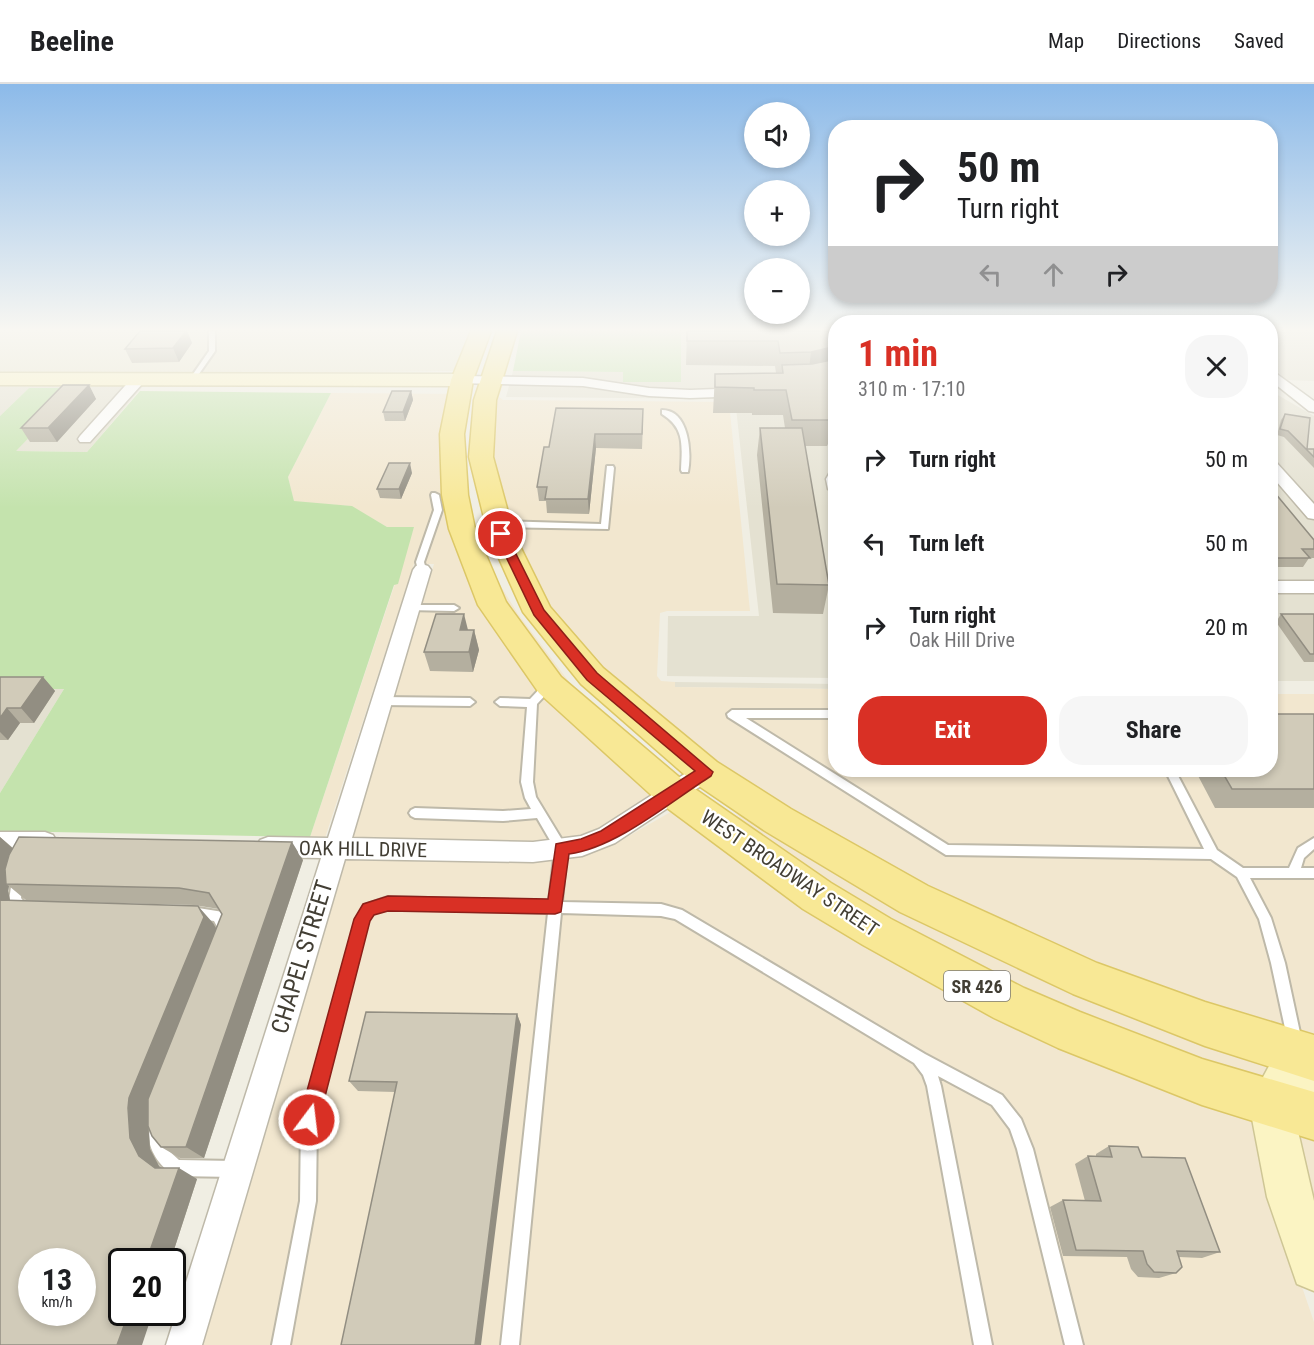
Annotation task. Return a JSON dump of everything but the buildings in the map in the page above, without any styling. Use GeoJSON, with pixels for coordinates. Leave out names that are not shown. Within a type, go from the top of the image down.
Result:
{"type":"FeatureCollection","features":[{"type":"Feature","properties":{"kind":"main road","name":"WEST BROADWAY STREET"},"geometry":{"type":"LineString","coordinates":[[460,390],[452,434],[455,495],[462,529],[493,605],[541,694],[688,782],[778,820],[914,899],[991,937],[1088,980],[1308,1065]]}},
{"type":"Feature","properties":{"kind":"main road","name":"WEST BROADWAY STREET"},"geometry":{"type":"LineString","coordinates":[[488,390],[485,400],[481,457],[501,534],[538,612],[592,676],[688,782],[817,896],[895,942],[1009,1003],[1202,1082],[1314,1116]]}},
{"type":"Feature","properties":{"kind":"street"},"geometry":{"type":"LineString","coordinates":[[85,439],[129,390]]}},
{"type":"Feature","properties":{"kind":"street"},"geometry":{"type":"LineString","coordinates":[[644,390],[668,393],[696,390]]}},
{"type":"Feature","properties":{"kind":"street"},"geometry":{"type":"LineString","coordinates":[[1291,390],[1314,408]]}},
{"type":"Feature","properties":{"kind":"street"},"geometry":{"type":"LineString","coordinates":[[1278,472],[1310,506]]}},
{"type":"Feature","properties":{"kind":"street","name":"CHAPEL STREET"},"geometry":{"type":"LineString","coordinates":[[184,1345],[422,570]]}},
{"type":"Feature","properties":{"kind":"street"},"geometry":{"type":"LineString","coordinates":[[1278,587],[1314,587]]}},
{"type":"Feature","properties":{"kind":"street","name":"OAK HILL DRIVE"},"geometry":{"type":"LineString","coordinates":[[251,847],[533,852],[582,846],[607,836],[688,782]]}},
{"type":"Feature","properties":{"kind":"street"},"geometry":{"type":"LineString","coordinates":[[0,842],[29,856],[72,843]]}},
{"type":"Feature","properties":{"kind":"street"},"geometry":{"type":"LineString","coordinates":[[1308,1065],[1270,1103],[1290,1197],[1314,1267]]}},
{"type":"Feature","properties":{"kind":"lane"},"geometry":{"type":"LineString","coordinates":[[665,412],[675,417],[685,432],[685,470]]}},
{"type":"Feature","properties":{"kind":"lane"},"geometry":{"type":"LineString","coordinates":[[498,524],[605,527],[610,468]]}},
{"type":"Feature","properties":{"kind":"lane"},"geometry":{"type":"LineString","coordinates":[[422,570],[420,562],[438,510],[435,495]]}},
{"type":"Feature","properties":{"kind":"lane"},"geometry":{"type":"LineString","coordinates":[[410,608],[454,608]]}},
{"type":"Feature","properties":{"kind":"lane"},"geometry":{"type":"LineString","coordinates":[[500,702],[541,694],[527,782],[531,798],[561,848],[510,1345]]}},
{"type":"Feature","properties":{"kind":"lane"},"geometry":{"type":"LineString","coordinates":[[381,701],[470,702]]}},
{"type":"Feature","properties":{"kind":"lane"},"geometry":{"type":"LineString","coordinates":[[828,714],[732,714],[828,775]]}},
{"type":"Feature","properties":{"kind":"lane"},"geometry":{"type":"LineString","coordinates":[[831,777],[946,850],[1213,854]]}},
{"type":"Feature","properties":{"kind":"lane"},"geometry":{"type":"LineString","coordinates":[[1174,777],[1213,854],[1241,873],[1265,918],[1308,1065]]}},
{"type":"Feature","properties":{"kind":"lane"},"geometry":{"type":"LineString","coordinates":[[415,813],[503,816],[541,813]]}},
{"type":"Feature","properties":{"kind":"lane"},"geometry":{"type":"LineString","coordinates":[[1294,873],[1295,863],[1302,849],[1314,843]]}},
{"type":"Feature","properties":{"kind":"lane"},"geometry":{"type":"LineString","coordinates":[[29,856],[18,874],[15,900],[21,909],[33,909]]}},
{"type":"Feature","properties":{"kind":"lane"},"geometry":{"type":"LineString","coordinates":[[1241,873],[1314,873]]}},
{"type":"Feature","properties":{"kind":"lane"},"geometry":{"type":"LineString","coordinates":[[281,1345],[308,1200],[309,1120],[362,919],[369,909],[388,903],[661,910],[678,914],[919,1058],[997,1100],[1016,1124],[1025,1149],[1074,1345]]}},
{"type":"Feature","properties":{"kind":"lane"},"geometry":{"type":"LineString","coordinates":[[183,912],[218,916],[228,933],[223,944]]}},
{"type":"Feature","properties":{"kind":"lane"},"geometry":{"type":"LineString","coordinates":[[919,1058],[929,1071],[934,1086],[983,1345]]}},
{"type":"Feature","properties":{"kind":"lane"},"geometry":{"type":"LineString","coordinates":[[157,1122],[156,1132],[161,1154],[176,1168],[238,1169]]}},
{"type":"Feature","properties":{"kind":"shaded area"},"geometry":{"type":"Polygon","coordinates":[[[0,390],[27,390],[0,416],[0,390]]]}},
{"type":"Feature","properties":{"kind":"shaded area"},"geometry":{"type":"Polygon","coordinates":[[[76,390],[140,390],[87,452],[15,451],[76,390]]]}},
{"type":"Feature","properties":{"kind":"shaded area"},"geometry":{"type":"Polygon","coordinates":[[[489,390],[501,390],[499,397],[503,400],[729,402],[750,611],[667,611],[660,613],[657,676],[661,681],[675,682],[675,687],[828,689],[828,777],[1278,777],[1278,694],[1314,694],[1314,1045],[996,927],[785,813],[591,676],[494,525],[489,390]]]}},
{"type":"Feature","properties":{"kind":"shaded area"},"geometry":{"type":"Polygon","coordinates":[[[508,390],[828,390],[828,678],[667,676],[668,616],[759,616],[735,399],[506,397],[508,390]]]}},
{"type":"Feature","properties":{"kind":"shaded area"},"geometry":{"type":"Polygon","coordinates":[[[331,393],[470,394],[463,434],[466,496],[475,528],[497,580],[518,614],[570,683],[618,733],[677,784],[600,828],[578,836],[533,842],[352,838],[434,564],[414,564],[325,838],[310,837],[414,527],[387,527],[351,506],[294,502],[288,477],[331,393]]]}},
{"type":"Feature","properties":{"kind":"shaded area"},"geometry":{"type":"Polygon","coordinates":[[[1278,395],[1314,416],[1314,681],[1278,681],[1278,395]]]}},
{"type":"Feature","properties":{"kind":"shaded area"},"geometry":{"type":"Polygon","coordinates":[[[675,682],[828,684],[828,689],[675,687],[675,682]]]}},
{"type":"Feature","properties":{"kind":"shaded area"},"geometry":{"type":"Polygon","coordinates":[[[0,689],[64,689],[0,793],[0,689]]]}},
{"type":"Feature","properties":{"kind":"shaded area"},"geometry":{"type":"Polygon","coordinates":[[[693,799],[752,865],[1254,1113],[1271,1196],[1314,1322],[1314,1345],[203,1345],[346,859],[531,863],[583,856],[615,844],[693,799]]]}},
{"type":"Feature","properties":{"kind":"shaded area"},"geometry":{"type":"Polygon","coordinates":[[[736,814],[771,828],[1272,1060],[1257,1085],[1014,992],[771,851],[736,814]]]}},
{"type":"Feature","properties":{"kind":"shaded area"},"geometry":{"type":"Polygon","coordinates":[[[1292,1124],[1314,1131],[1314,1216],[1292,1124]]]}},
{"type":"Feature","properties":{"kind":"green space"},"geometry":{"type":"Polygon","coordinates":[[[27,390],[75,390],[16,451],[87,452],[140,391],[331,393],[288,477],[294,501],[352,506],[387,527],[414,527],[398,584],[394,585],[310,837],[0,831],[0,793],[64,689],[0,689],[0,416],[27,390]]]}},
{"type":"Feature","properties":{"kind":"route"},"geometry":{"type":"LineString","coordinates":[[309,1120],[362,919],[369,909],[388,903],[555,907],[561,848],[582,846],[607,836],[705,772],[592,676],[538,612],[501,534]]}}]}
